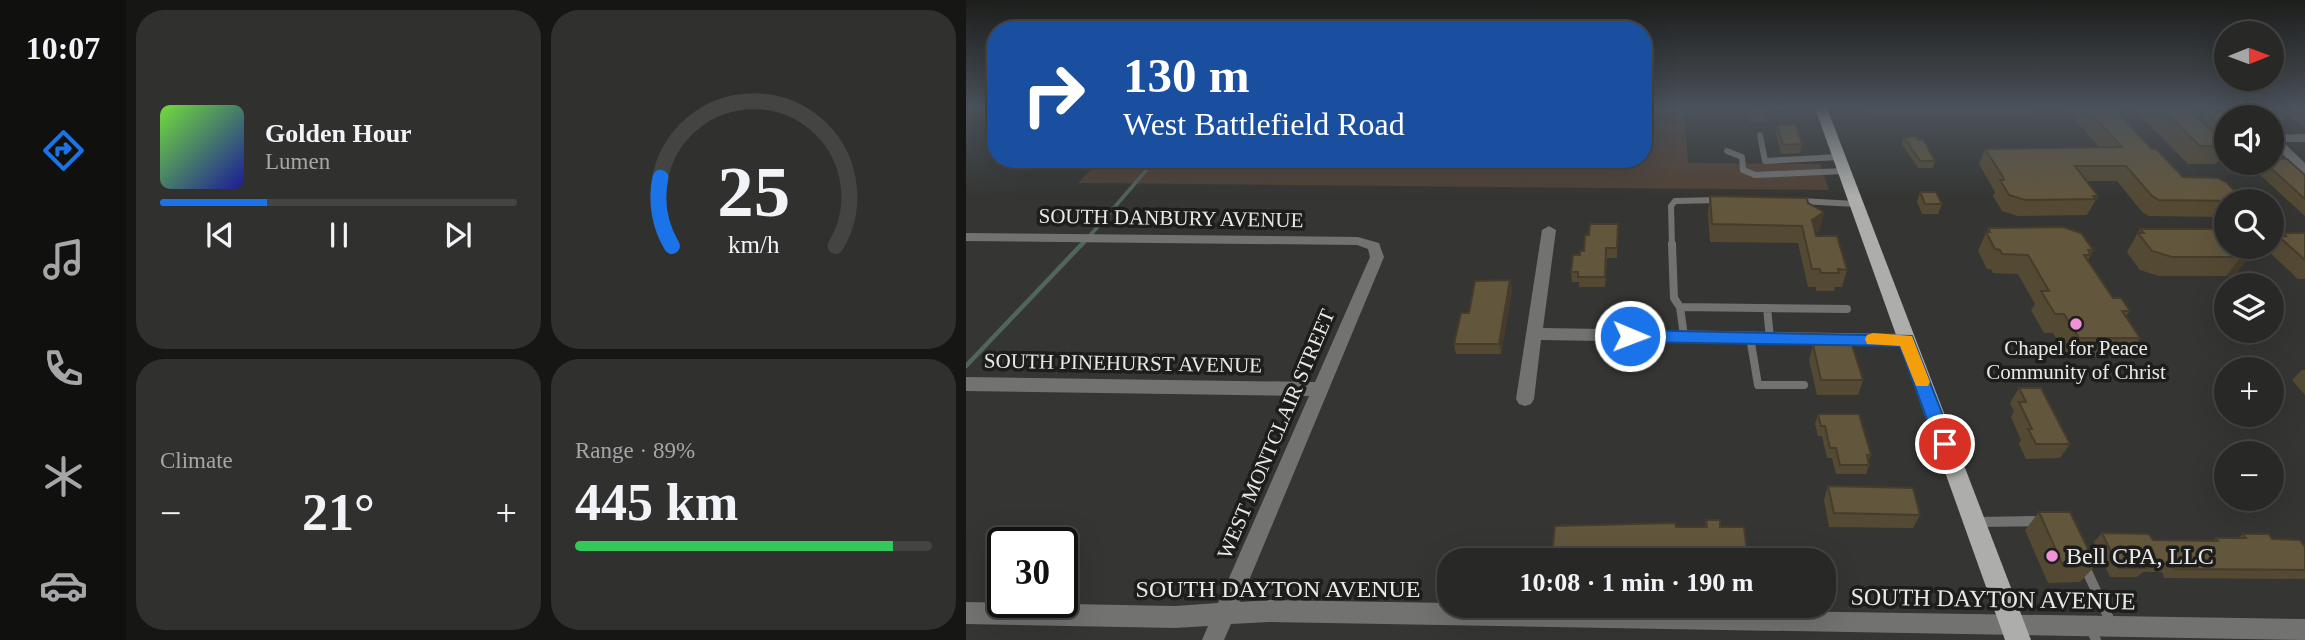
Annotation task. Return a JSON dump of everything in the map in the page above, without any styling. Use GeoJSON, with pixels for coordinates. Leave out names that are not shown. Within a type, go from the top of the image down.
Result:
{"type":"FeatureCollection","features":[{"type":"Feature","properties":{"kind":"main road"},"geometry":{"type":"LineString","coordinates":[[1832,138],[2015,633]]}},
{"type":"Feature","properties":{"kind":"street"},"geometry":{"type":"LineString","coordinates":[[2305,138],[2273,138],[2305,170]]}},
{"type":"Feature","properties":{"kind":"street"},"geometry":{"type":"LineString","coordinates":[[1525,398],[1549,230]]}},
{"type":"Feature","properties":{"kind":"street","name":"SOUTH DANBURY AVENUE"},"geometry":{"type":"LineString","coordinates":[[966,237],[1358,241],[1374,246]]}},
{"type":"Feature","properties":{"kind":"street","name":"WEST MONTCLAIR STREET"},"geometry":{"type":"LineString","coordinates":[[1213,640],[1377,257],[1374,246]]}},
{"type":"Feature","properties":{"kind":"street"},"geometry":{"type":"LineString","coordinates":[[1535,334],[1906,340]]}},
{"type":"Feature","properties":{"kind":"street","name":"SOUTH PINEHURST AVENUE"},"geometry":{"type":"LineString","coordinates":[[970,384],[1321,388]]}},
{"type":"Feature","properties":{"kind":"street","name":"SOUTH DAYTON AVENUE"},"geometry":{"type":"LineString","coordinates":[[966,613],[1175,617],[1269,611],[2015,633],[2305,630]]}},
{"type":"Feature","properties":{"kind":"lane"},"geometry":{"type":"LineString","coordinates":[[1761,138],[1765,160],[1841,164]]}},
{"type":"Feature","properties":{"kind":"lane"},"geometry":{"type":"LineString","coordinates":[[1727,151],[1742,157],[1743,170],[1755,175],[1841,164]]}},
{"type":"Feature","properties":{"kind":"lane"},"geometry":{"type":"LineString","coordinates":[[1684,337],[1680,307],[1674,298],[1671,206],[1675,201],[1683,200],[1733,200]]}},
{"type":"Feature","properties":{"kind":"lane"},"geometry":{"type":"LineString","coordinates":[[1791,201],[1856,204]]}},
{"type":"Feature","properties":{"kind":"lane"},"geometry":{"type":"LineString","coordinates":[[1680,307],[1847,309]]}},
{"type":"Feature","properties":{"kind":"lane"},"geometry":{"type":"LineString","coordinates":[[1767,308],[1770,338]]}},
{"type":"Feature","properties":{"kind":"lane"},"geometry":{"type":"LineString","coordinates":[[1751,337],[1758,385],[1804,385]]}},
{"type":"Feature","properties":{"kind":"lane"},"geometry":{"type":"LineString","coordinates":[[1974,522],[2049,521]]}},
{"type":"Feature","properties":{"kind":"lane"},"geometry":{"type":"LineString","coordinates":[[2081,558],[2100,631]]}},
{"type":"Feature","properties":{"kind":"shaded area"},"geometry":{"type":"Polygon","coordinates":[[[1652,138],[1686,138],[1688,163],[1820,164],[1829,190],[1078,183],[1092,168],[1652,168],[1652,138]]]}},
{"type":"Feature","properties":{"kind":"building"},"geometry":{"type":"Polygon","coordinates":[[[1781,138],[1800,138],[1802,144],[1783,145],[1781,138]]]}},
{"type":"Feature","properties":{"kind":"building"},"geometry":{"type":"Polygon","coordinates":[[[1905,138],[1923,139],[1935,161],[1920,161],[1905,138]]]}},
{"type":"Feature","properties":{"kind":"building"},"geometry":{"type":"Polygon","coordinates":[[[2114,138],[2141,138],[2183,177],[2218,178],[2233,189],[2214,189],[2214,201],[2159,200],[2152,196],[2126,166],[2075,166],[2098,196],[2093,196],[2096,199],[2025,200],[2009,195],[2000,180],[2004,180],[2003,177],[1985,149],[2122,147],[2114,138]]]}},
{"type":"Feature","properties":{"kind":"building"},"geometry":{"type":"Polygon","coordinates":[[[2192,138],[2214,138],[2214,146],[2200,146],[2192,138]]]}},
{"type":"Feature","properties":{"kind":"building"},"geometry":{"type":"Polygon","coordinates":[[[2284,159],[2305,175],[2305,199],[2278,175],[2284,175],[2284,159]]]}},
{"type":"Feature","properties":{"kind":"building"},"geometry":{"type":"Polygon","coordinates":[[[1920,192],[1936,192],[1942,204],[1925,204],[1920,192]]]}},
{"type":"Feature","properties":{"kind":"building"},"geometry":{"type":"Polygon","coordinates":[[[1710,196],[1807,198],[1808,203],[1824,212],[1812,220],[1816,236],[1837,236],[1847,270],[1821,273],[1820,269],[1812,269],[1802,226],[1712,224],[1710,196]]]}},
{"type":"Feature","properties":{"kind":"building"},"geometry":{"type":"Polygon","coordinates":[[[1590,224],[1618,224],[1617,248],[1606,248],[1605,277],[1578,277],[1578,272],[1571,272],[1573,255],[1580,255],[1580,251],[1584,251],[1585,235],[1589,235],[1590,224]]]}},
{"type":"Feature","properties":{"kind":"building"},"geometry":{"type":"Polygon","coordinates":[[[2063,227],[2081,233],[2093,250],[2088,250],[2091,255],[2084,255],[2113,298],[2121,298],[2130,311],[2122,311],[2140,338],[2079,338],[2064,314],[2055,314],[2041,291],[2049,291],[2028,255],[2002,254],[1995,249],[1986,232],[1990,232],[1988,228],[2063,227]]]}},
{"type":"Feature","properties":{"kind":"building"},"geometry":{"type":"Polygon","coordinates":[[[2140,229],[2214,229],[2214,257],[2172,257],[2152,251],[2138,233],[2144,233],[2140,229]]]}},
{"type":"Feature","properties":{"kind":"building"},"geometry":{"type":"Polygon","coordinates":[[[2284,233],[2305,233],[2305,260],[2284,241],[2284,233]]]}},
{"type":"Feature","properties":{"kind":"building"},"geometry":{"type":"Polygon","coordinates":[[[1510,280],[1499,344],[1454,344],[1461,313],[1469,313],[1475,281],[1510,280]]]}},
{"type":"Feature","properties":{"kind":"building"},"geometry":{"type":"Polygon","coordinates":[[[1813,345],[1852,345],[1863,380],[1821,380],[1813,345]]]}},
{"type":"Feature","properties":{"kind":"building"},"geometry":{"type":"Polygon","coordinates":[[[2019,388],[2041,388],[2070,444],[2036,444],[2019,402],[2026,402],[2019,388]]]}},
{"type":"Feature","properties":{"kind":"building"},"geometry":{"type":"Polygon","coordinates":[[[1818,414],[1859,414],[1871,455],[1867,455],[1869,465],[1840,465],[1836,448],[1830,448],[1825,426],[1821,426],[1818,414]]]}},
{"type":"Feature","properties":{"kind":"building"},"geometry":{"type":"Polygon","coordinates":[[[1828,486],[1913,488],[1920,515],[1834,513],[1828,486]]]}},
{"type":"Feature","properties":{"kind":"building"},"geometry":{"type":"Polygon","coordinates":[[[2039,512],[2070,512],[2096,565],[2063,566],[2039,512]]]}},
{"type":"Feature","properties":{"kind":"building"},"geometry":{"type":"Polygon","coordinates":[[[1706,520],[1720,520],[1720,527],[1744,527],[1747,548],[1553,548],[1555,526],[1675,523],[1676,527],[1707,527],[1706,520]]]}},
{"type":"Feature","properties":{"kind":"building"},"geometry":{"type":"Polygon","coordinates":[[[2102,533],[2149,534],[2153,540],[2218,541],[2216,538],[2246,538],[2243,534],[2269,534],[2272,539],[2300,540],[2305,547],[2305,570],[2174,569],[2171,564],[2144,563],[2146,568],[2119,568],[2102,533]]]}},
{"type":"Feature","properties":{"kind":"waterway"},"geometry":{"type":"LineString","coordinates":[[1081,246],[1148,168]]}},
{"type":"Feature","properties":{"kind":"waterway"},"geometry":{"type":"LineString","coordinates":[[966,366],[1082,244]]}},
{"type":"Feature","properties":{"kind":"slow traffic"},"geometry":{"type":"LineString","coordinates":[[1873,339],[1906,340],[1922,382]]}},
{"type":"Feature","properties":{"kind":"place","name":"Chapel for Peace Community of Christ"},"geometry":{"type":"Point","coordinates":[2076,324]}},
{"type":"Feature","properties":{"kind":"place","name":"Bell CPA, LLC"},"geometry":{"type":"Point","coordinates":[2052,556]}},
{"type":"Feature","properties":{"kind":"route"},"geometry":{"type":"LineString","coordinates":[[1630,336],[1906,340],[1945,444]]}}]}
